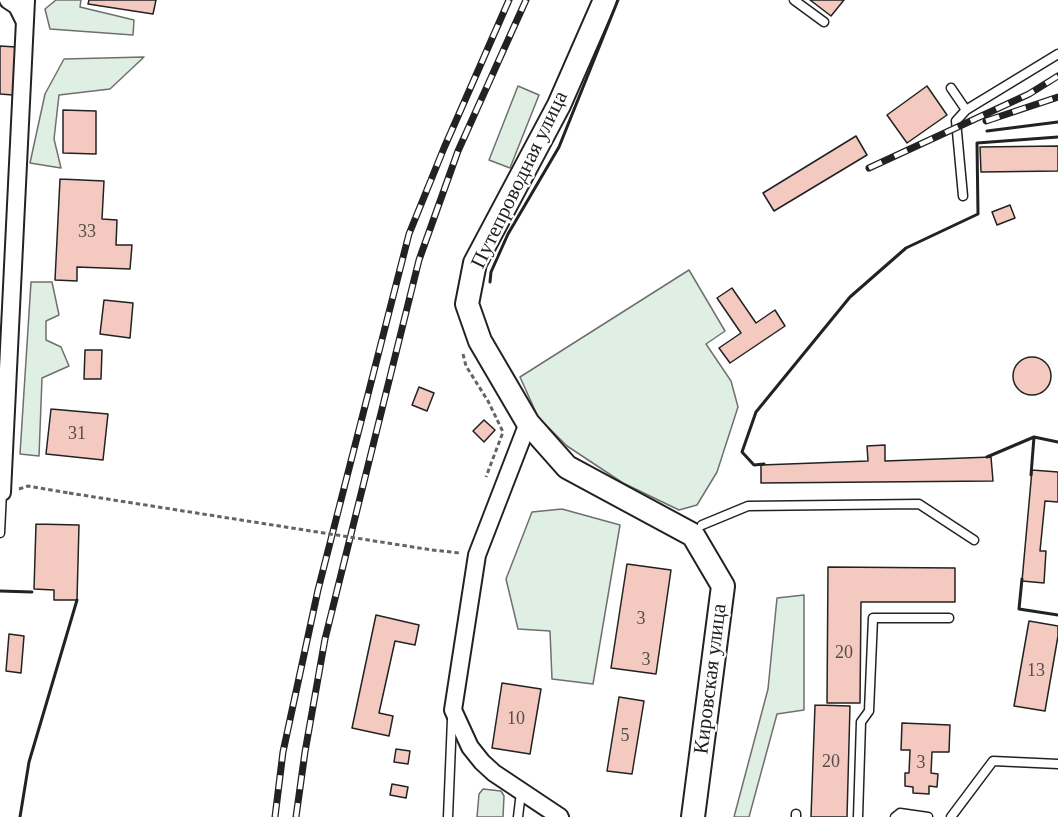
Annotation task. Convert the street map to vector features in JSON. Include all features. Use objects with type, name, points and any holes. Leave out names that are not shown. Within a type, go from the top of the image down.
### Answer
[{"type":"main road","name":"Путепроводная улица","points":[[528,423],[480,341],[467,304],[475,263],[558,105],[605,0]]},
{"type":"main road","name":"Кировская улица","points":[[528,423],[567,466],[693,535],[723,586],[693,817]]},
{"type":"street","points":[[8,0],[17,6],[24,20]]},
{"type":"street","points":[[1,493],[26,0]]},
{"type":"street","points":[[528,423],[477,555],[453,710],[470,747],[482,762],[494,774],[560,817]]},
{"type":"lane","points":[[794,0],[824,22]]},
{"type":"lane","points":[[963,196],[956,122],[966,110],[1058,54]]},
{"type":"lane","points":[[951,88],[966,110]]},
{"type":"lane","points":[[0,533],[1,493]]},
{"type":"lane","points":[[702,525],[748,506],[919,504],[974,540]]},
{"type":"lane","points":[[858,817],[861,722],[869,711],[873,618],[949,618]]},
{"type":"lane","points":[[448,817],[453,710]]},
{"type":"lane","points":[[951,817],[993,761],[1058,764]]},
{"type":"lane","points":[[518,817],[521,792]]},
{"type":"lane","points":[[895,817],[900,813],[927,817]]},
{"type":"path","points":[[28,486],[452,552]]},
{"type":"green space","points":[[56,0],[81,0],[80,7],[134,20],[133,35],[50,29],[45,9]]},
{"type":"green space","points":[[144,57],[110,89],[59,95],[54,139],[61,168],[30,163],[45,94],[64,59]]},
{"type":"green space","points":[[518,86],[539,95],[510,168],[489,160]]},
{"type":"green space","points":[[689,270],[725,331],[706,344],[731,381],[738,407],[717,472],[697,505],[679,510],[623,483],[567,446],[538,417],[520,377]]},
{"type":"green space","points":[[31,282],[52,282],[59,315],[46,321],[46,340],[61,347],[69,366],[42,378],[39,456],[20,454]]},
{"type":"green space","points":[[562,509],[620,525],[593,684],[552,679],[550,631],[518,629],[506,579],[532,512]]},
{"type":"green space","points":[[804,595],[804,710],[777,714],[749,817],[734,817],[768,689],[777,598]]},
{"type":"green space","points":[[483,789],[501,791],[504,796],[503,817],[477,817],[479,794]]},
{"type":"building","points":[[89,0],[156,0],[153,14],[88,4]]},
{"type":"building","points":[[810,0],[844,0],[831,16]]},
{"type":"building","points":[[0,46],[16,47],[13,95],[0,94]]},
{"type":"building","points":[[927,86],[947,115],[907,143],[887,115]]},
{"type":"building","points":[[63,110],[96,111],[96,154],[63,153]]},
{"type":"building","points":[[856,136],[867,155],[774,211],[763,193]]},
{"type":"building","points":[[1058,146],[1058,171],[981,172],[980,147]]},
{"type":"building","points":[[60,179],[104,181],[102,219],[117,220],[116,245],[132,245],[130,269],[77,267],[77,281],[55,280]]},
{"type":"building","points":[[1010,205],[1015,218],[997,225],[992,212]]},
{"type":"building","points":[[732,288],[756,323],[775,310],[785,326],[730,363],[719,348],[741,333],[717,298]]},
{"type":"building","points":[[104,300],[133,303],[130,338],[100,334]]},
{"type":"building","points":[[85,350],[102,350],[101,379],[84,379]]},
{"type":"building","points":[[1032,357],[1046,362],[1051,376],[1046,390],[1032,395],[1018,390],[1013,376],[1018,362]]},
{"type":"building","points":[[419,387],[434,393],[427,411],[412,405]]},
{"type":"building","points":[[51,409],[108,414],[103,460],[46,454]]},
{"type":"building","points":[[484,420],[495,430],[484,442],[473,431]]},
{"type":"building","points":[[885,445],[885,461],[991,457],[993,481],[761,483],[761,465],[868,461],[867,446]]},
{"type":"building","points":[[1032,470],[1058,472],[1058,502],[1045,501],[1040,551],[1046,551],[1044,583],[1022,581]]},
{"type":"building","points":[[36,524],[79,525],[77,600],[54,600],[54,590],[34,589]]},
{"type":"building","points":[[627,564],[671,570],[656,674],[611,668]]},
{"type":"building","points":[[828,567],[955,568],[955,602],[861,602],[860,703],[827,703]]},
{"type":"building","points":[[376,615],[419,625],[415,645],[395,641],[379,713],[393,716],[389,736],[352,728]]},
{"type":"building","points":[[1029,621],[1058,626],[1045,711],[1014,706]]},
{"type":"building","points":[[9,634],[24,636],[21,673],[6,671]]},
{"type":"building","points":[[502,683],[541,689],[530,754],[492,748]]},
{"type":"building","points":[[619,697],[644,701],[632,774],[607,771]]},
{"type":"building","points":[[815,705],[850,706],[847,817],[811,817]]},
{"type":"building","points":[[902,723],[950,725],[949,752],[932,752],[931,773],[938,774],[937,787],[929,786],[929,794],[913,793],[913,787],[905,786],[905,773],[909,773],[910,750],[901,750]]},
{"type":"building","points":[[396,749],[410,751],[408,764],[394,762]]},
{"type":"building","points":[[392,784],[408,787],[406,798],[390,795]]},
{"type":"railway","points":[[275,817],[283,752],[318,590],[409,234],[509,0]]},
{"type":"railway","points":[[296,817],[325,639],[419,260],[458,151],[526,0]]},
{"type":"railway","points":[[869,168],[1029,94],[1058,76]]},
{"type":"railway","points":[[986,121],[1058,97]]},
{"type":"wall","points":[[490,282],[491,272],[508,234],[559,147],[618,0]]},
{"type":"wall","points":[[987,131],[1058,122]]},
{"type":"wall","points":[[764,464],[754,465],[742,452],[756,412],[850,297],[906,248],[978,214],[977,143],[1058,137]]},
{"type":"wall","points":[[987,457],[1034,437]]},
{"type":"wall","points":[[1031,475],[1034,437],[1058,442]]},
{"type":"wall","points":[[1022,579],[1019,609],[1058,615]]},
{"type":"wall","points":[[0,591],[32,592]]},
{"type":"wall","points":[[20,817],[29,762],[77,600]]}]
